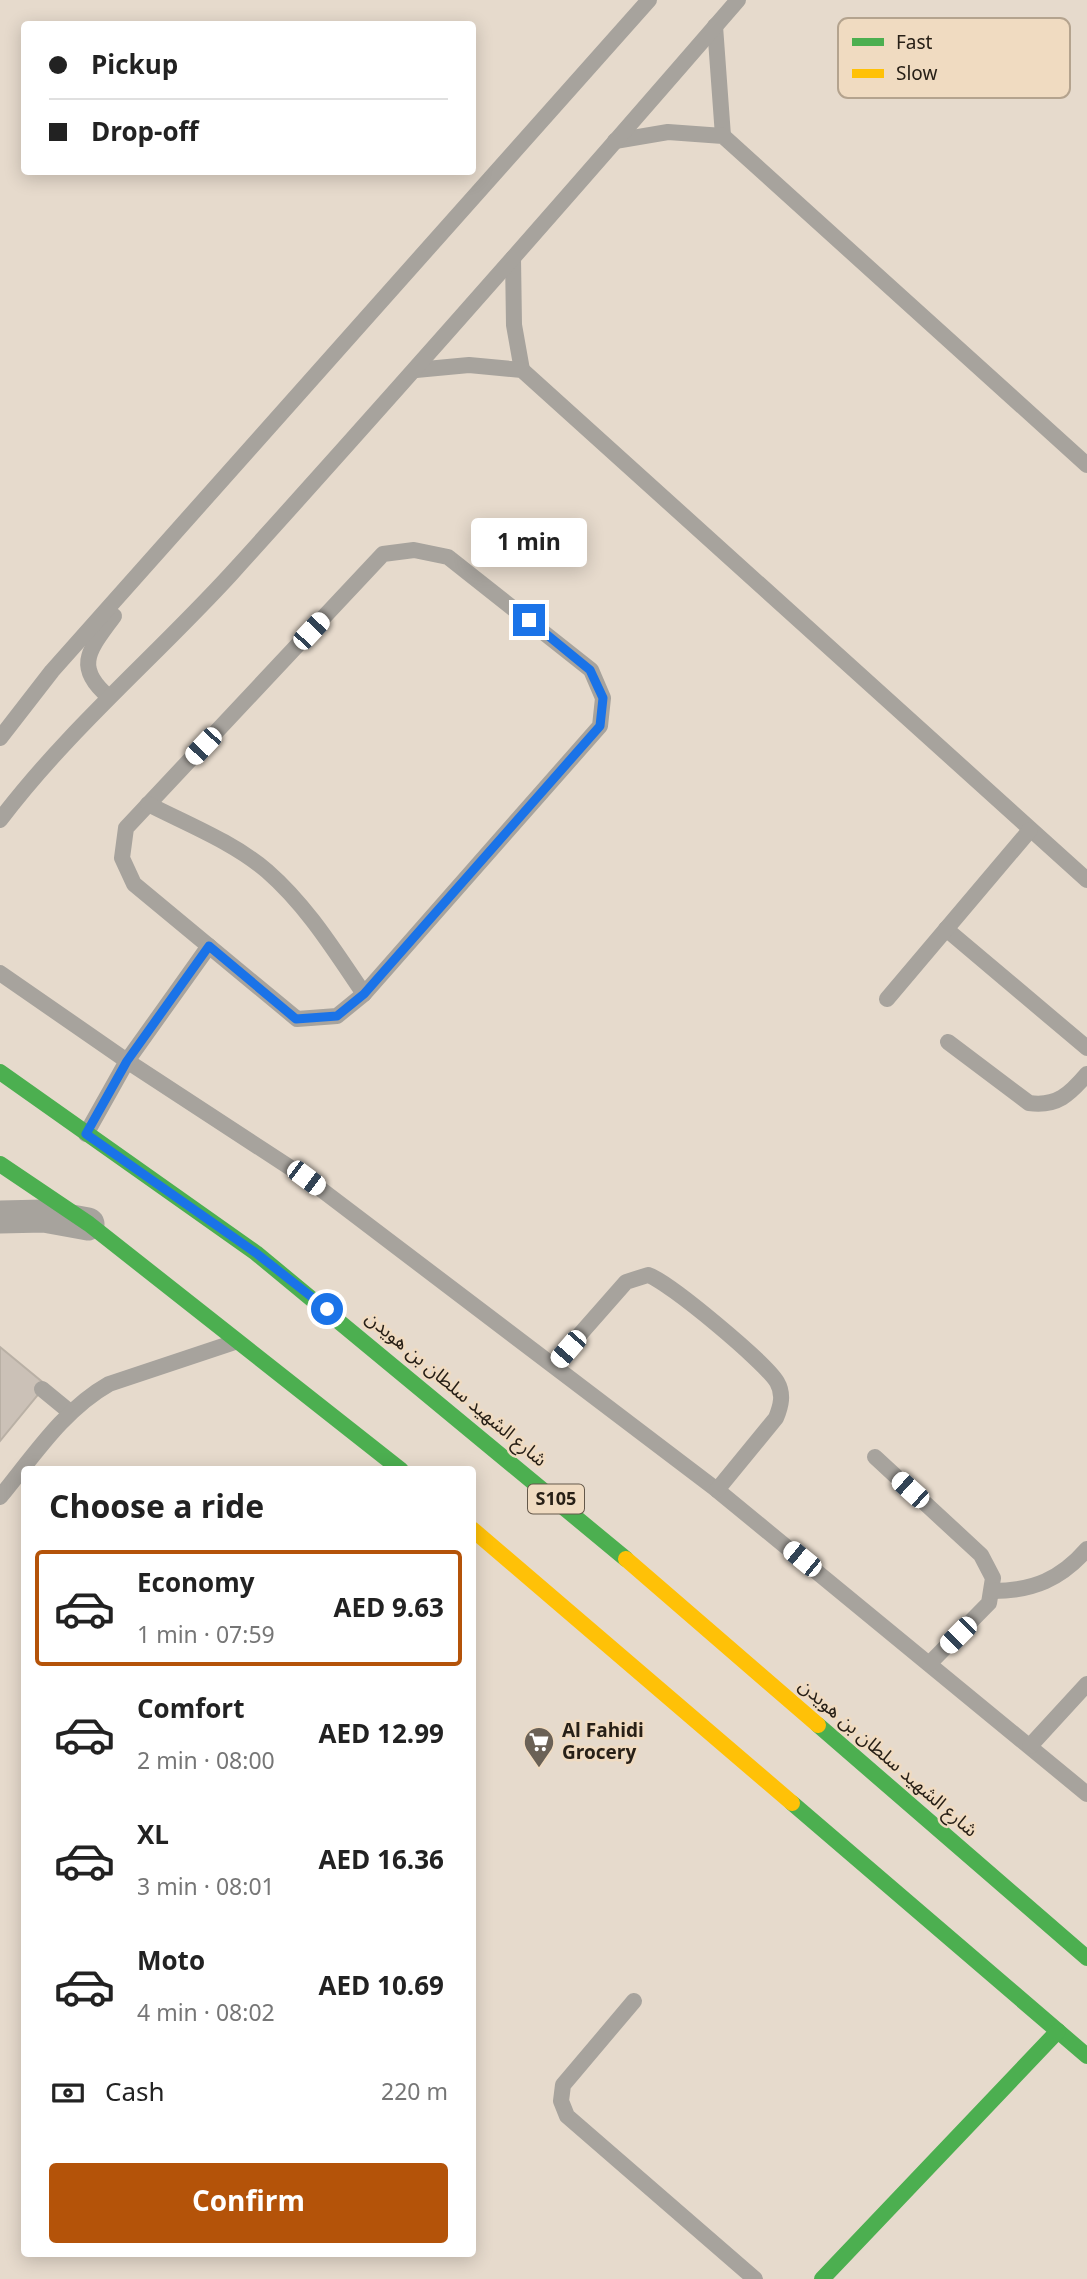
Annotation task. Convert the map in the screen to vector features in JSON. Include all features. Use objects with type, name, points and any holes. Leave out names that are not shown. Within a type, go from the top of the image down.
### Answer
[{"type":"main road","name":"شارع الشهيد سلطان بن هويدن","points":[[0,1072],[256,1253],[344,1323],[550,1493],[1087,1958]]},
{"type":"main road","points":[[0,1164],[89,1224],[396,1466]]},
{"type":"main road","points":[[476,1532],[1087,2056]]},
{"type":"main road","points":[[822,2279],[1058,2031]]},
{"type":"street","points":[[0,1217],[44,1216],[89,1224]]},
{"type":"lane","points":[[0,738],[52,671],[649,0]]},
{"type":"lane","points":[[0,820],[35,774],[56,756],[109,697],[205,602],[416,370],[737,0]]},
{"type":"lane","points":[[715,26],[723,136]]},
{"type":"lane","points":[[615,141],[668,132],[723,136],[1087,465]]},
{"type":"lane","points":[[513,258],[514,325],[522,370]]},
{"type":"lane","points":[[416,370],[469,365],[522,370],[1087,880]]},
{"type":"lane","points":[[414,550],[448,557],[590,670],[603,698],[600,726],[364,994],[337,1016],[296,1019],[209,946],[134,884],[122,858],[126,828],[383,554],[414,550]]},
{"type":"lane","points":[[109,697],[93,682],[86,669],[90,652],[153,559]]},
{"type":"lane","points":[[148,804],[221,841],[266,870],[312,916],[364,994]]},
{"type":"lane","points":[[887,999],[1030,830]]},
{"type":"lane","points":[[946,929],[1087,1048]]},
{"type":"lane","points":[[86,1134],[127,1061],[209,946]]},
{"type":"lane","points":[[0,973],[127,1061],[306,1178],[717,1490],[1087,1794]]},
{"type":"lane","points":[[948,1042],[1029,1103],[1043,1105],[1058,1101],[1070,1094],[1087,1074]]},
{"type":"lane","points":[[553,1365],[626,1282],[648,1275],[668,1285],[767,1371],[781,1392],[781,1406],[776,1418],[717,1490]]},
{"type":"lane","points":[[26,1466],[70,1412],[109,1384],[237,1342]]},
{"type":"lane","points":[[42,1390],[70,1412]]},
{"type":"lane","points":[[874,1458],[981,1555],[993,1578],[989,1603],[930,1663]]},
{"type":"lane","points":[[0,1497],[21,1472]]},
{"type":"lane","points":[[993,1591],[1016,1591],[1058,1577],[1087,1549]]},
{"type":"lane","points":[[1030,1746],[1087,1684]]},
{"type":"lane","points":[[634,2001],[563,2085],[561,2101],[567,2116],[755,2279]]},
{"type":"building","points":[[0,1347],[46,1385],[0,1441]]},
{"type":"traffic: fast","points":[[0,1072],[256,1253],[626,1559]]},
{"type":"traffic: fast","points":[[0,1164],[89,1224],[396,1466]]},
{"type":"traffic: fast","points":[[818,1725],[1087,1958]]},
{"type":"traffic: fast","points":[[792,1803],[1087,2056]]},
{"type":"traffic: fast","points":[[822,2279],[1058,2031]]},
{"type":"traffic: slow","points":[[476,1532],[792,1803]]},
{"type":"traffic: slow","points":[[626,1559],[818,1725]]},
{"type":"place","name":"Al Fahidi Grocery","points":[[539,1769]]},
{"type":"route","points":[[327,1309],[256,1253],[86,1134],[127,1061],[209,946],[296,1019],[337,1016],[364,994],[600,726],[603,698],[590,670],[529,620]]}]
